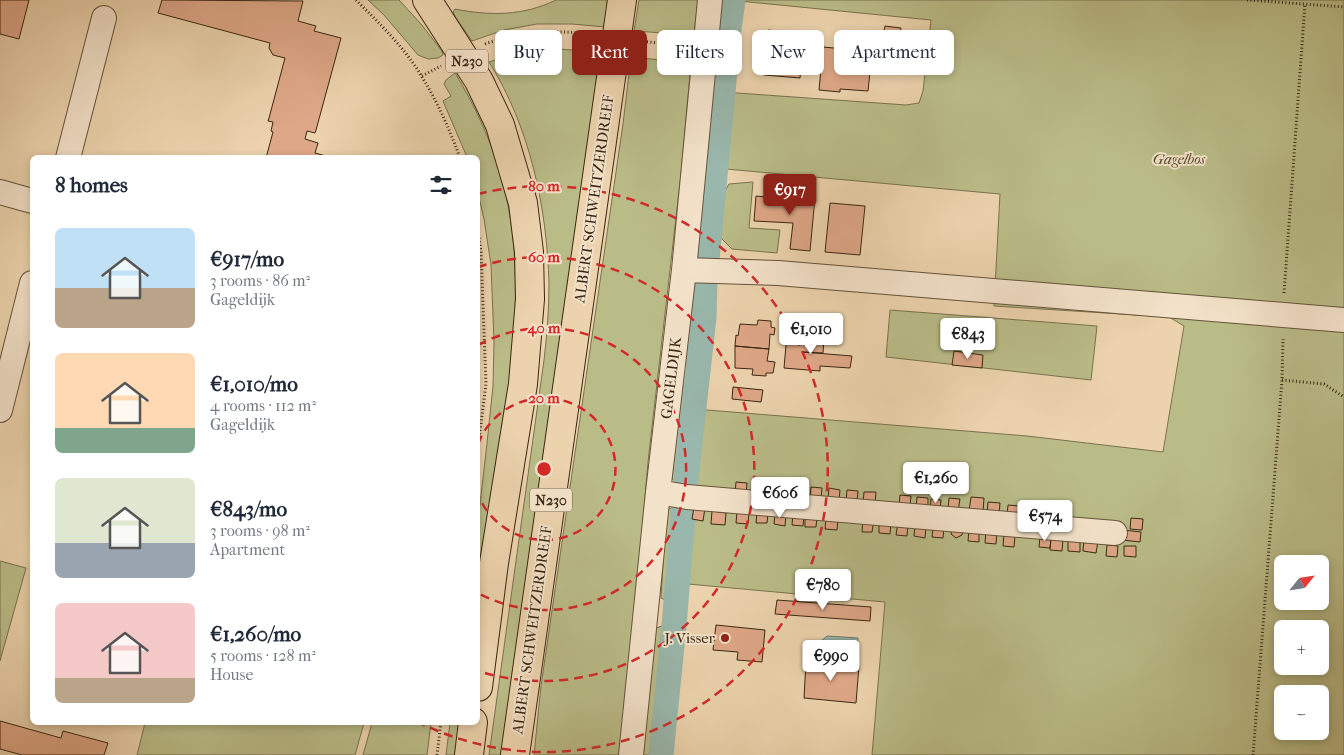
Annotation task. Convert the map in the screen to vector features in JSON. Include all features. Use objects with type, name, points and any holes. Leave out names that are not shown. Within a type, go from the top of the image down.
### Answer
[{"type":"highway","name":"N230","points":[[427,0],[464,55],[500,125],[523,203],[529,252],[530,290],[523,384],[494,563],[480,672]]},
{"type":"highway","name":"ALBERT SCHWEITZERDREEF","points":[[617,30],[622,0]]},
{"type":"highway","name":"ALBERT SCHWEITZERDREEF","points":[[515,755],[611,75]]},
{"type":"highway","points":[[469,755],[473,725]]},
{"type":"street","name":"GAGELDIJK","points":[[707,30],[710,0]]},
{"type":"street","points":[[69,155],[104,18]]},
{"type":"street","name":"GAGELDIJK","points":[[631,755],[658,492],[684,270],[702,75]]},
{"type":"street","points":[[0,192],[30,200]]},
{"type":"street","points":[[684,270],[778,273],[1344,320]]},
{"type":"street","points":[[0,410],[30,291]]},
{"type":"street","points":[[658,492],[687,497],[1115,534]]},
{"type":"path","points":[[356,0],[388,32],[422,76],[448,128],[459,155]]},
{"type":"path","points":[[1247,0],[1344,7]]},
{"type":"path","points":[[1253,755],[1282,380],[1283,315],[1305,4]]},
{"type":"path","points":[[422,76],[482,46],[507,36],[534,32],[572,32]]},
{"type":"path","points":[[480,245],[486,384],[480,431]]},
{"type":"path","points":[[1282,380],[1324,384],[1344,397]]},
{"type":"path","points":[[437,755],[441,725]]},
{"type":"green space","points":[[368,0],[399,0],[421,24],[443,55],[438,58],[428,59],[418,55],[384,15]]},
{"type":"green space","points":[[556,0],[609,0],[605,27],[572,24],[537,24],[495,30],[495,33],[472,41],[453,12],[455,9],[481,13],[519,12]]},
{"type":"green space","points":[[639,0],[698,0],[695,30],[657,30],[657,33],[634,30]]},
{"type":"green space","name":"Gagelbos","points":[[729,0],[1344,0],[1344,755],[872,755],[885,602],[677,583],[695,409],[1027,436],[1163,452],[1184,326],[1169,317],[994,306],[1000,194],[715,168],[723,92],[906,105],[919,103],[925,75],[954,75],[954,30],[930,30],[931,20]]},
{"type":"green space","points":[[562,49],[572,50],[572,75],[597,75],[509,755],[489,755],[544,360],[549,284],[545,226],[534,169],[515,113],[496,75],[562,75]]},
{"type":"green space","points":[[647,59],[657,60],[657,75],[690,75],[681,174],[648,462],[623,755],[534,755],[541,686],[629,75],[647,75]]},
{"type":"green space","points":[[495,60],[495,73],[489,62]]},
{"type":"green space","points":[[455,73],[481,122],[500,173],[508,207],[513,242],[515,313],[513,349],[480,609],[480,504],[493,386],[494,342],[491,265],[480,202],[480,155],[466,155],[443,101],[451,96],[444,84]]},
{"type":"green space","points":[[710,83],[720,85],[704,263],[696,261]]},
{"type":"green space","points":[[753,182],[749,228],[780,230],[777,253],[732,249],[718,235],[721,198],[729,184]]},
{"type":"green space","points":[[890,310],[1097,326],[1091,380],[886,357]]},
{"type":"green space","points":[[698,317],[692,366],[688,366],[683,359],[686,319]]},
{"type":"green space","points":[[692,382],[681,477],[675,481],[672,479],[681,387]]},
{"type":"green space","points":[[677,505],[672,603],[661,598],[666,511]]},
{"type":"green space","points":[[0,561],[26,568],[0,661]]},
{"type":"green space","points":[[668,624],[658,753],[657,755],[643,755],[656,628]]},
{"type":"green space","points":[[144,725],[363,725],[355,755],[137,755]]},
{"type":"green space","points":[[371,725],[431,725],[427,755],[363,755]]},
{"type":"green space","points":[[450,725],[464,725],[459,755],[446,755]]},
{"type":"shaded area","points":[[827,636],[858,638],[857,652],[825,649],[820,645],[820,642]]},
{"type":"building","points":[[0,0],[29,0],[19,39],[0,34]]},
{"type":"building","points":[[162,0],[303,1],[298,21],[316,26],[314,31],[341,38],[315,133],[307,131],[305,139],[318,143],[315,153],[322,155],[267,155],[273,132],[271,131],[273,122],[268,121],[285,58],[273,55],[269,48],[270,43],[158,13]]},
{"type":"building","points":[[885,26],[901,28],[901,30],[884,30]]},
{"type":"building","points":[[824,47],[834,48],[834,75],[870,75],[868,91],[840,89],[840,92],[819,90],[820,75],[824,75]]},
{"type":"building","points":[[764,75],[800,75],[800,78]]},
{"type":"building","points":[[800,189],[811,190],[811,198],[815,198],[810,251],[790,249],[793,223],[754,221],[756,196],[795,200],[796,196],[799,197]]},
{"type":"building","points":[[830,203],[865,206],[860,255],[825,252]]},
{"type":"building","points":[[758,320],[771,321],[771,327],[775,328],[774,335],[770,334],[769,349],[735,346],[740,324],[757,325]]},
{"type":"building","points":[[787,334],[824,338],[823,353],[803,352],[852,356],[850,368],[820,366],[820,371],[784,368]]},
{"type":"building","points":[[735,346],[769,349],[767,361],[775,362],[773,373],[766,373],[766,376],[752,375],[753,369],[735,368]]},
{"type":"building","points":[[954,351],[983,355],[982,368],[952,365]]},
{"type":"building","points":[[733,387],[763,390],[761,402],[732,399]]},
{"type":"building","points":[[800,480],[805,482],[807,487],[805,492],[800,494],[795,492],[793,487],[795,482]]},
{"type":"building","points":[[757,481],[771,483],[769,494],[756,493]]},
{"type":"building","points":[[736,482],[747,483],[746,495],[735,494]]},
{"type":"building","points":[[773,483],[787,484],[785,496],[771,495]]},
{"type":"building","points":[[811,487],[822,488],[821,499],[810,498]]},
{"type":"building","points":[[829,488],[840,490],[839,501],[828,499]]},
{"type":"building","points":[[847,490],[858,491],[857,502],[846,501]]},
{"type":"building","points":[[864,492],[876,492],[875,504],[863,503]]},
{"type":"building","points":[[900,495],[911,496],[910,507],[899,507]]},
{"type":"building","points":[[917,497],[928,498],[928,509],[916,508]]},
{"type":"building","points":[[971,497],[984,498],[983,512],[969,511]]},
{"type":"building","points":[[949,498],[960,499],[958,511],[948,510]]},
{"type":"building","points":[[931,499],[941,500],[940,510],[930,509]]},
{"type":"building","points":[[988,502],[1000,503],[999,515],[987,514]]},
{"type":"building","points":[[1022,504],[1034,505],[1033,517],[1021,516]]},
{"type":"building","points":[[1008,505],[1019,506],[1018,516],[1007,515]]},
{"type":"building","points":[[694,507],[705,508],[703,521],[692,519]]},
{"type":"building","points":[[1042,508],[1052,509],[1052,519],[1041,518]]},
{"type":"building","points":[[712,511],[726,513],[725,525],[711,524]]},
{"type":"building","points":[[1059,511],[1070,512],[1069,519],[1058,518]]},
{"type":"building","points":[[737,512],[749,513],[748,524],[736,523]]},
{"type":"building","points":[[757,512],[768,513],[767,523],[756,523]]},
{"type":"building","points":[[775,513],[786,514],[785,526],[774,524]]},
{"type":"building","points":[[793,514],[804,515],[803,526],[792,525]]},
{"type":"building","points":[[805,515],[817,516],[816,527],[805,527]]},
{"type":"building","points":[[826,518],[838,519],[837,530],[825,529]]},
{"type":"building","points":[[1131,518],[1143,519],[1142,530],[1130,529]]},
{"type":"building","points":[[863,519],[874,520],[872,532],[862,532]]},
{"type":"building","points":[[898,522],[908,524],[907,536],[896,535]]},
{"type":"building","points":[[879,523],[891,523],[890,534],[879,533]]},
{"type":"building","points":[[915,526],[926,527],[925,538],[914,536]]},
{"type":"building","points":[[933,526],[944,527],[943,538],[932,537]]},
{"type":"building","points":[[952,527],[963,529],[962,535],[956,538],[951,534]]},
{"type":"building","points":[[969,530],[979,530],[979,542],[968,541]]},
{"type":"building","points":[[986,530],[997,531],[996,544],[985,543]]},
{"type":"building","points":[[1123,530],[1141,532],[1140,542],[1122,540]]},
{"type":"building","points":[[1004,534],[1015,535],[1014,547],[1003,546]]},
{"type":"building","points":[[1040,537],[1051,537],[1050,548],[1039,547]]},
{"type":"building","points":[[1051,538],[1063,539],[1062,551],[1050,550]]},
{"type":"building","points":[[1084,539],[1098,541],[1096,553],[1083,551]]},
{"type":"building","points":[[1068,540],[1080,540],[1080,552],[1068,551]]},
{"type":"building","points":[[1107,545],[1118,546],[1117,557],[1106,556]]},
{"type":"building","points":[[1124,546],[1136,546],[1136,557],[1124,556]]},
{"type":"building","points":[[777,600],[871,607],[870,621],[775,614]]},
{"type":"building","points":[[716,625],[765,630],[762,662],[737,660],[738,652],[713,650]]},
{"type":"building","points":[[806,662],[859,666],[856,703],[804,698]]},
{"type":"building","points":[[0,721],[61,738],[63,731],[108,743],[104,755],[22,755],[0,749]]},
{"type":"waterway","points":[[685,488],[704,317],[705,281],[733,0]]},
{"type":"waterway","points":[[661,755],[684,502]]},
{"type":"place","name":"J. Visser","points":[[725,638]]}]
